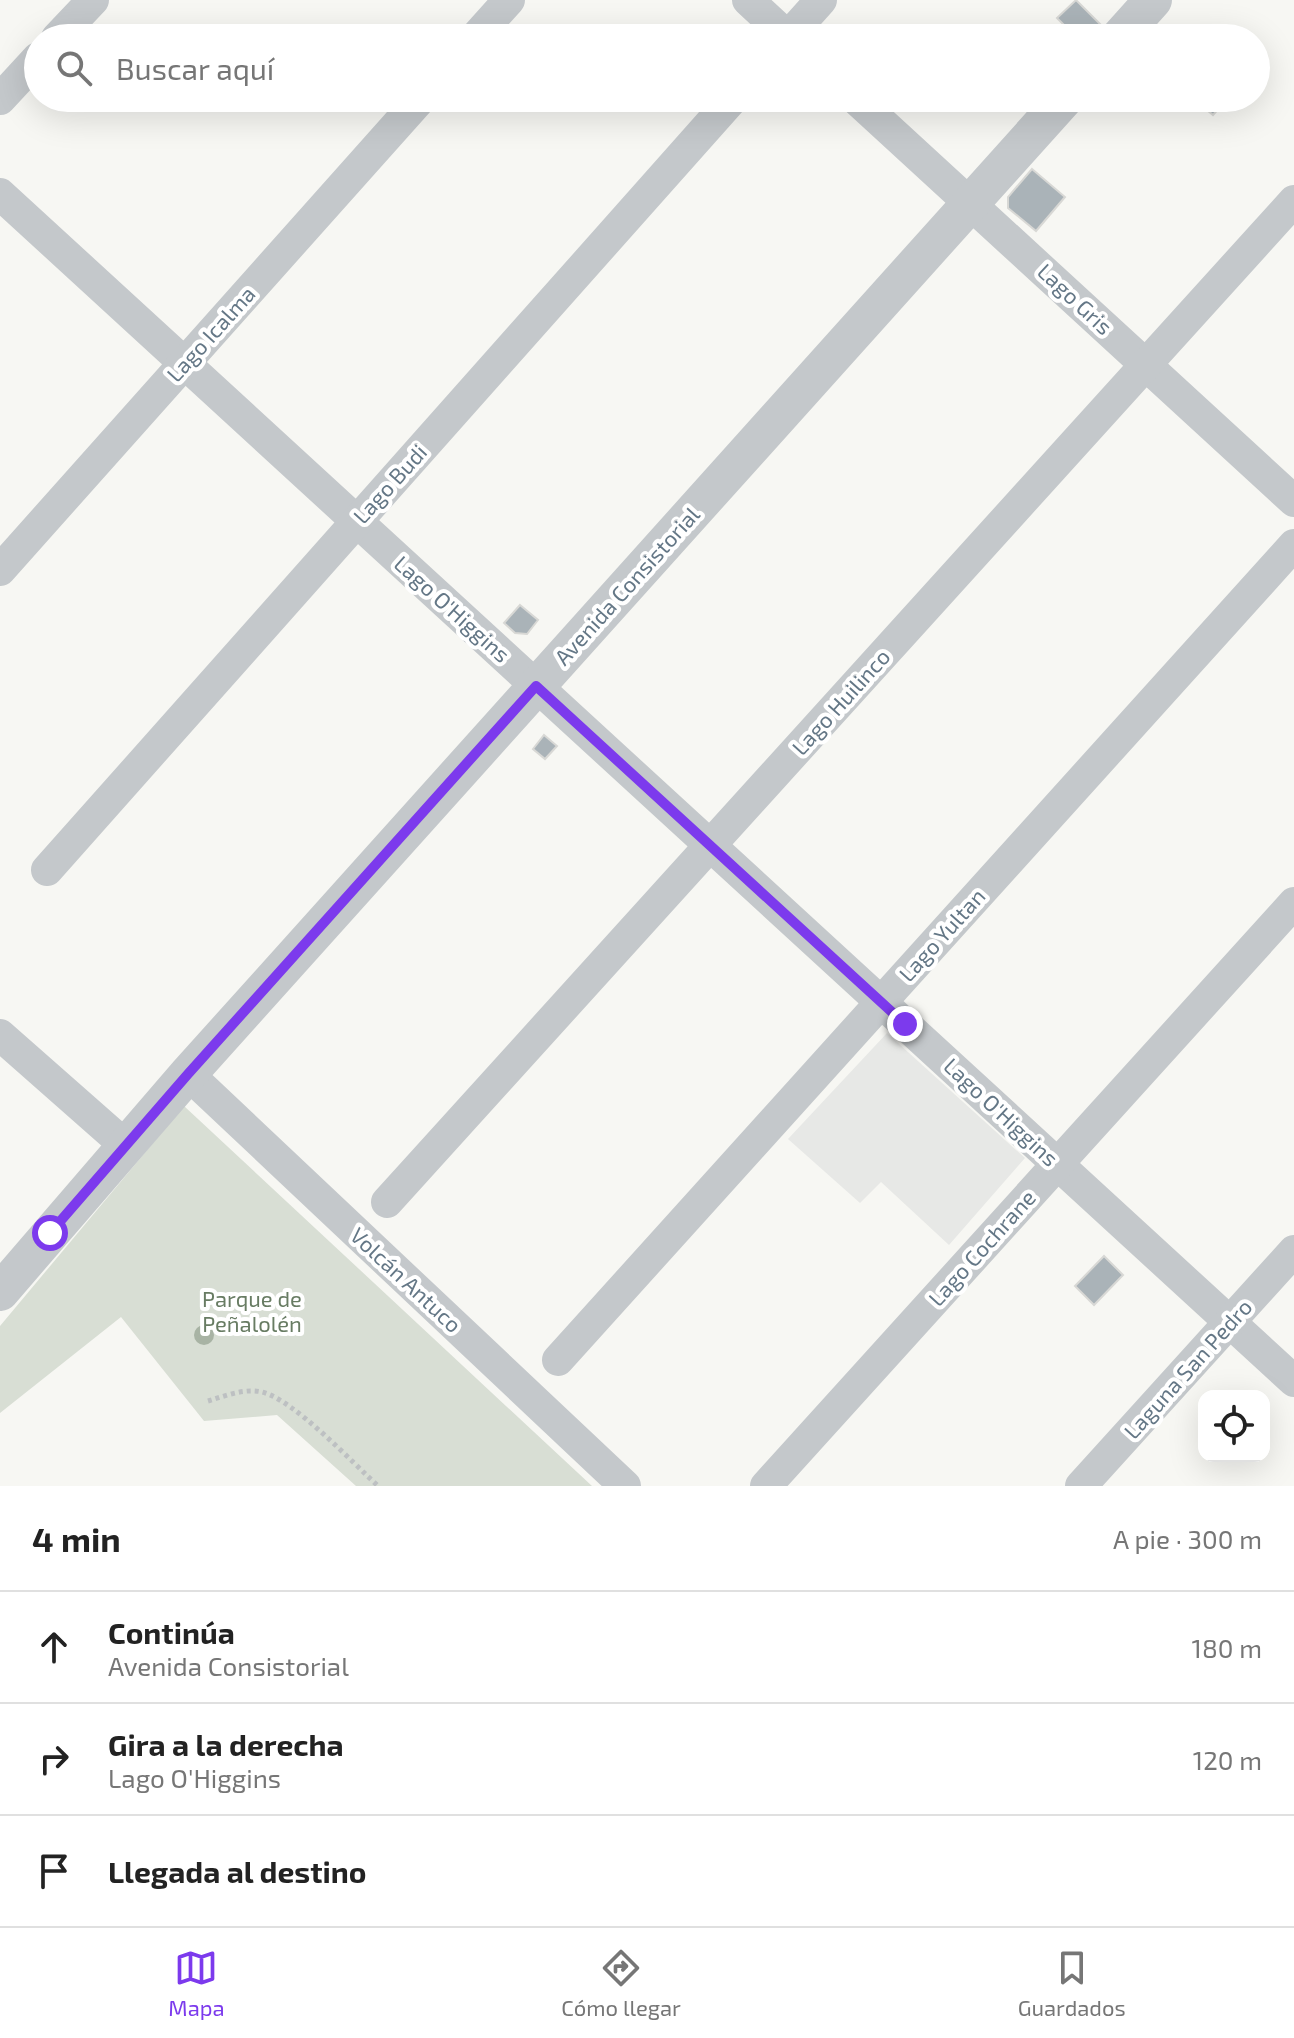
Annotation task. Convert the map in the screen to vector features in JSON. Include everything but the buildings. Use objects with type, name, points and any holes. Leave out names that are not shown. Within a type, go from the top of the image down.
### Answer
[{"type":"street","points":[[70,24],[93,0]]},
{"type":"street","points":[[488,24],[509,0]]},
{"type":"street","points":[[748,0],[773,24]]},
{"type":"street","points":[[800,24],[821,0]]},
{"type":"street","points":[[1132,24],[1153,0]]},
{"type":"street","points":[[0,99],[24,73]]},
{"type":"street","name":"Lago Icalma","points":[[0,570],[409,112]]},
{"type":"street","name":"Lago Budi","points":[[47,870],[721,112]]},
{"type":"street","name":"Lago Gris","points":[[870,112],[1294,501]]},
{"type":"street","name":"Avenida Consistorial","points":[[0,1292],[188,1074],[1052,112]]},
{"type":"street","name":"Lago O'Higgins","points":[[0,194],[1294,1381]]},
{"type":"street","name":"Lago Huilinco","points":[[387,1202],[1294,201]]},
{"type":"street","name":"Lago Yultan","points":[[558,1360],[1294,545]]},
{"type":"street","name":"Lago Cochrane","points":[[766,1486],[1294,903]]},
{"type":"street","points":[[0,1035],[126,1146]]},
{"type":"street","name":"Volcán Antuco","points":[[188,1074],[625,1486]]},
{"type":"street","name":"Laguna San Pedro","points":[[1081,1486],[1294,1251]]},
{"type":"path","points":[[208,1401],[239,1392],[262,1392],[287,1404],[378,1486]]},
{"type":"shaded area","points":[[887,1033],[1025,1158],[949,1245],[881,1182],[860,1203],[788,1139]]},
{"type":"green space","name":"Parque de Peñalolén","points":[[184,1106],[592,1486],[356,1486],[277,1415],[204,1421],[121,1317],[0,1413],[0,1326]]},
{"type":"route","points":[[50,1233],[188,1074],[536,686],[905,1024]]}]
